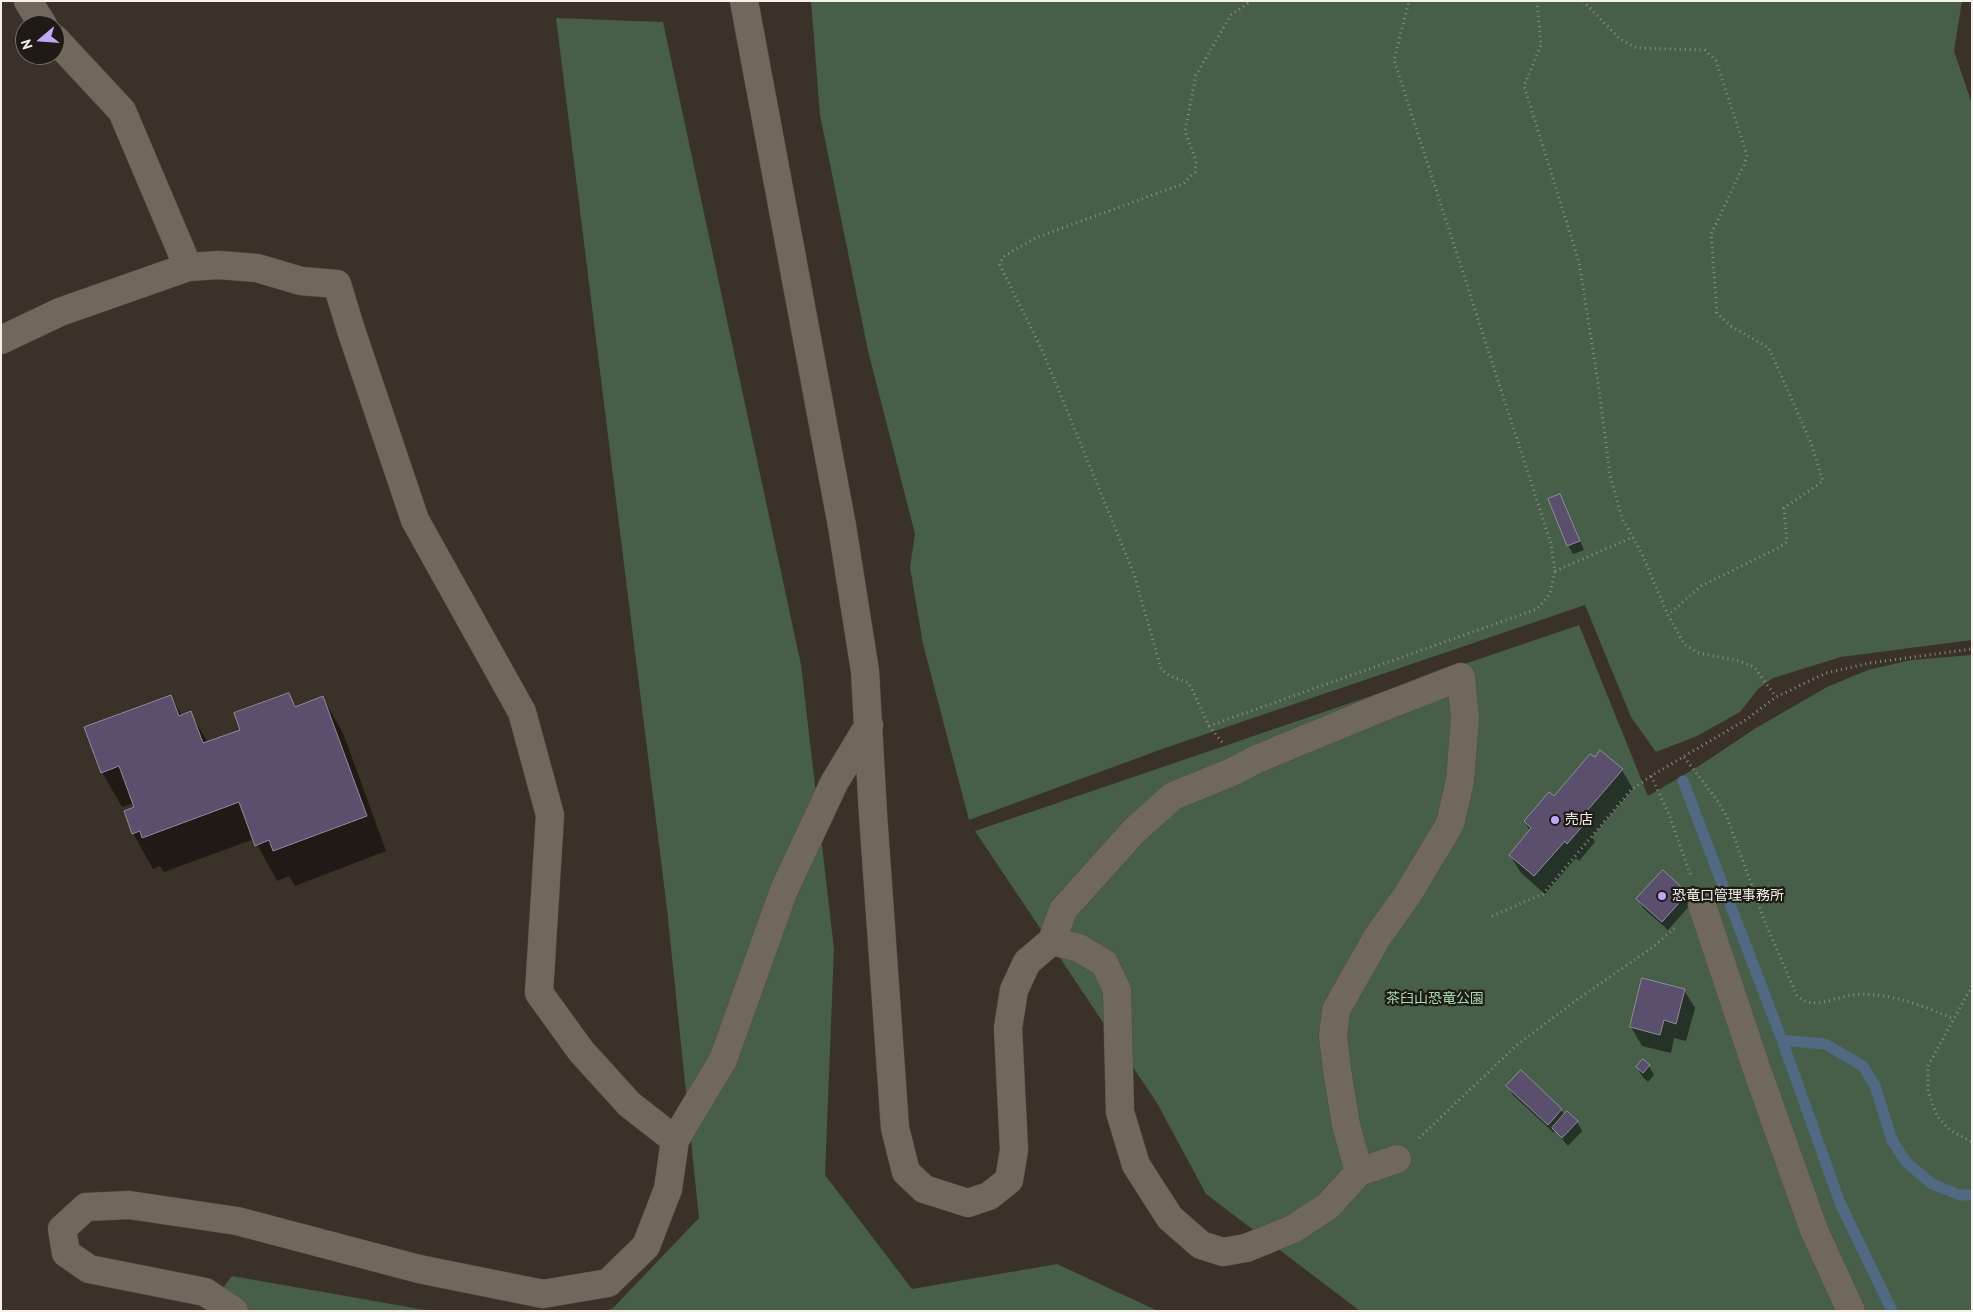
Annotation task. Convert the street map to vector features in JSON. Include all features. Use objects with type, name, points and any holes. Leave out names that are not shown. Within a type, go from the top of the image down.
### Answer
[{"type":"street","points":[[28,1],[37,15]]},
{"type":"street","points":[[744,1],[842,526],[865,671],[895,1128],[906,1172],[924,1189],[968,1203],[989,1196],[1009,1180],[1014,1150],[1008,1028],[1014,990],[1027,962],[1052,941],[1063,910],[1134,831],[1173,796],[1365,714],[1461,677],[1465,718],[1460,781],[1450,824],[1408,894],[1378,936],[1336,1010],[1333,1036],[1337,1070],[1346,1125],[1359,1172]]},
{"type":"street","points":[[65,50],[122,111],[188,267]]},
{"type":"street","points":[[1,340],[60,312],[188,267],[218,265],[258,268],[301,281],[337,284],[415,520],[522,712],[550,815],[539,993],[581,1051],[629,1104],[675,1140]]},
{"type":"street","points":[[234,1311],[205,1292],[89,1270],[66,1253],[62,1229],[86,1207],[129,1205],[236,1221],[419,1269],[543,1294],[608,1284],[646,1246],[668,1189],[675,1140],[723,1060],[784,890],[834,783],[869,725]]},
{"type":"street","points":[[1702,905],[1757,1070],[1814,1230],[1851,1311]]},
{"type":"street","points":[[1052,941],[1079,948],[1104,963],[1117,990],[1120,1112],[1136,1165],[1170,1218],[1201,1245],[1222,1252],[1246,1248],[1293,1229],[1328,1206],[1359,1172],[1397,1159]]},
{"type":"path","points":[[1251,1],[1231,15],[1196,75],[1185,131],[1196,161],[1195,172],[1183,184],[1035,238],[1003,257],[1000,265],[1044,352],[1134,574],[1162,669],[1170,676],[1189,683],[1209,726],[1537,609],[1550,594],[1556,571],[1550,544],[1394,60],[1409,1]]},
{"type":"path","points":[[1537,1],[1541,45],[1524,86],[1579,262],[1598,382],[1610,475],[1622,518],[1633,537],[1668,616],[1684,644],[1699,653],[1754,666],[1776,697]]},
{"type":"path","points":[[1583,1],[1620,40],[1637,48],[1705,50],[1716,61],[1747,154],[1744,165],[1711,234],[1717,313],[1732,326],[1770,348],[1811,443],[1823,481],[1784,508],[1787,542],[1701,586],[1668,616]]},
{"type":"path","points":[[1556,571],[1633,537]]},
{"type":"path","points":[[1492,916],[1543,894],[1630,791],[1651,776],[1747,719],[1776,697],[1826,673],[1870,663],[1972,649]]},
{"type":"path","points":[[1684,757],[1718,800],[1727,817],[1765,922],[1797,996],[1805,1002],[1814,1004],[1853,994],[1885,995],[1927,1008],[1954,1019]]},
{"type":"path","points":[[1397,1159],[1517,1045],[1578,999],[1653,947],[1702,905],[1668,812],[1651,776]]},
{"type":"path","points":[[1972,986],[1928,1066],[1928,1091],[1937,1116],[1950,1130],[1972,1142]]},
{"type":"green space","points":[[811,1],[1962,1],[1954,51],[1972,104],[1972,640],[1841,657],[1773,678],[1758,689],[1740,712],[1697,736],[1656,752],[1631,717],[1585,605],[1165,748],[969,820],[923,644],[910,567],[915,534],[868,351],[820,115]]},
{"type":"green space","points":[[556,18],[663,22],[801,665],[834,949],[825,1175],[912,1289],[1057,1264],[1158,1311],[606,1311],[613,1308],[699,1218],[667,909]]},
{"type":"green space","name":"茶臼山恐竜公園","points":[[1579,625],[1648,796],[1699,766],[1756,728],[1827,687],[1868,670],[1911,660],[1972,655],[1972,1311],[1360,1311],[1206,1194],[1157,1103],[975,831]]},
{"type":"green space","points":[[232,1276],[431,1311],[205,1311]]},
{"type":"building","points":[[1560,494],[1580,541],[1567,546],[1548,499]]},
{"type":"building","points":[[289,693],[295,707],[323,696],[367,816],[273,851],[269,840],[255,846],[239,802],[142,838],[140,831],[132,834],[124,811],[134,807],[119,766],[101,773],[84,727],[171,695],[179,716],[191,711],[203,743],[240,730],[234,713]]},
{"type":"building","points":[[1600,750],[1623,769],[1580,819],[1585,823],[1567,844],[1565,841],[1534,876],[1509,855],[1531,828],[1524,821],[1549,792],[1554,796],[1590,754],[1595,757]]},
{"type":"building","name":"恐竜口管理事務所","points":[[1663,870],[1688,893],[1662,922],[1636,899]]},
{"type":"building","points":[[1642,978],[1685,989],[1676,1024],[1664,1020],[1660,1035],[1630,1027]]},
{"type":"building","points":[[1643,1059],[1650,1065],[1643,1073],[1636,1067]]},
{"type":"building","points":[[1521,1070],[1562,1109],[1548,1125],[1506,1086]]},
{"type":"building","points":[[1567,1111],[1578,1121],[1562,1138],[1552,1128]]},
{"type":"waterway","points":[[1683,781],[1782,1040],[1840,1203],[1892,1311]]},
{"type":"waterway","points":[[1782,1040],[1825,1044],[1863,1066],[1875,1086],[1892,1140],[1906,1162],[1932,1184],[1960,1195],[1972,1195]]},
{"type":"place","name":"売店","points":[[1555,820]]},
{"type":"place","name":"恐竜口管理事務所","points":[[1662,896]]}]
